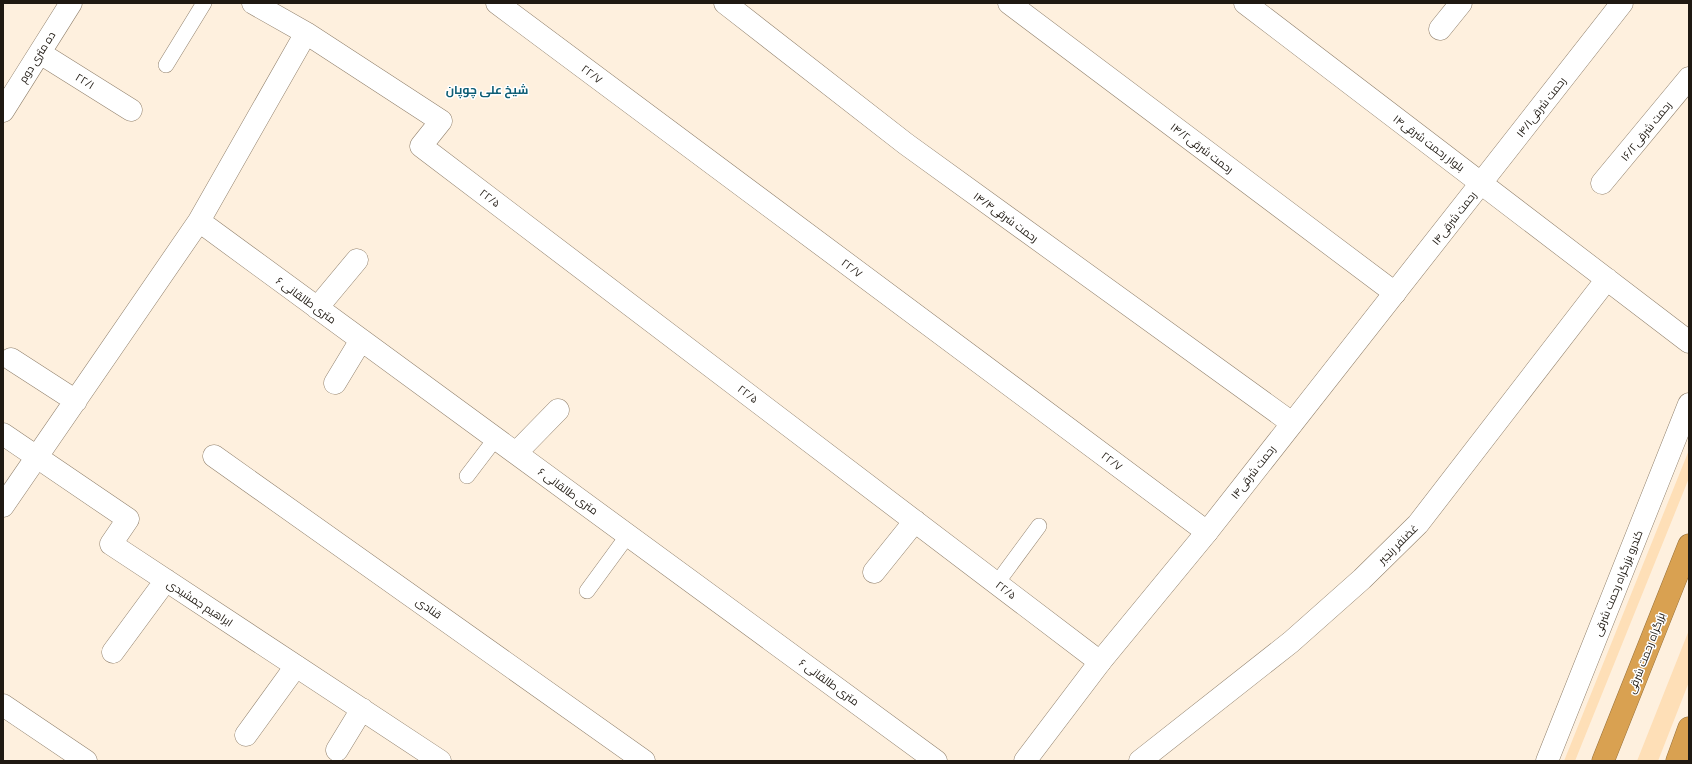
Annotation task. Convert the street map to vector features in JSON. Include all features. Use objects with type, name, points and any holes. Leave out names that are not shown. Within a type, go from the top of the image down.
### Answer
[{"type":"highway","name":"بزرگراه رحمت شرقی","points":[[1603,761],[1689,545]]},
{"type":"highway","points":[[1677,761],[1689,728]]},
{"type":"street","name":"ده متری دوم","points":[[3,111],[72,3]]},
{"type":"street","points":[[3,506],[198,221],[306,33],[253,3]]},
{"type":"street","name":"۲۲/۷","points":[[497,3],[1206,532]]},
{"type":"street","name":"۱۴/۴رحمت شرقی","points":[[725,3],[906,144],[1292,423]]},
{"type":"street","name":"۱۴/۲رحمت شرقی","points":[[1009,3],[1395,293]]},
{"type":"street","name":"بلوار رحمت شرقی۱۴","points":[[1245,3],[1689,342]]},
{"type":"street","points":[[1440,29],[1461,3]]},
{"type":"street","name":"۱۴/۱رحمت شرقی","points":[[1481,183],[1622,3]]},
{"type":"street","name":"۲۲/۵","points":[[306,33],[441,121],[420,146],[1100,662]]},
{"type":"street","name":"۲۲/۱","points":[[40,53],[131,110]]},
{"type":"street","name":"۱۶/۲رحمت شرقی","points":[[1602,183],[1689,78]]},
{"type":"street","name":"۱۴رحمت شرقی","points":[[1028,760],[1100,662],[1206,532],[1481,183]]},
{"type":"street","name":"۶ متری طالقانی","points":[[198,221],[936,761]]},
{"type":"street","points":[[317,308],[357,260]]},
{"type":"street","name":"غضنفر رنجبر","points":[[1140,761],[1291,642],[1362,579],[1418,524],[1608,280]]},
{"type":"street","points":[[335,383],[361,340]]},
{"type":"street","points":[[10,359],[76,400]]},
{"type":"street","name":"کندرو بزرگراه رحمت شرقی","points":[[1547,761],[1689,404]]},
{"type":"street","points":[[516,453],[558,410]]},
{"type":"street","name":"ابراهیم جمشیدی","points":[[3,434],[128,519],[111,544],[362,710],[417,754],[440,761]]},
{"type":"street","name":"قنادی","points":[[214,456],[644,761]]},
{"type":"street","points":[[874,572],[915,521]]},
{"type":"street","points":[[114,652],[166,580]]},
{"type":"street","points":[[246,735],[296,666]]},
{"type":"street","points":[[3,705],[86,761]]},
{"type":"street","points":[[337,750],[362,710]]},
{"type":"lane","points":[[166,65],[204,3]]},
{"type":"lane","points":[[467,476],[496,438]]},
{"type":"lane","points":[[997,583],[1039,526]]},
{"type":"lane","points":[[587,591],[628,535]]},
{"type":"shaded area","points":[[1689,450],[1689,478],[1575,761],[1564,761]]},
{"type":"shaded area","points":[[1689,630],[1689,682],[1658,761],[1637,761]]},
{"type":"district","name":"شیخ علی چوپان","points":[[487,89]]}]
